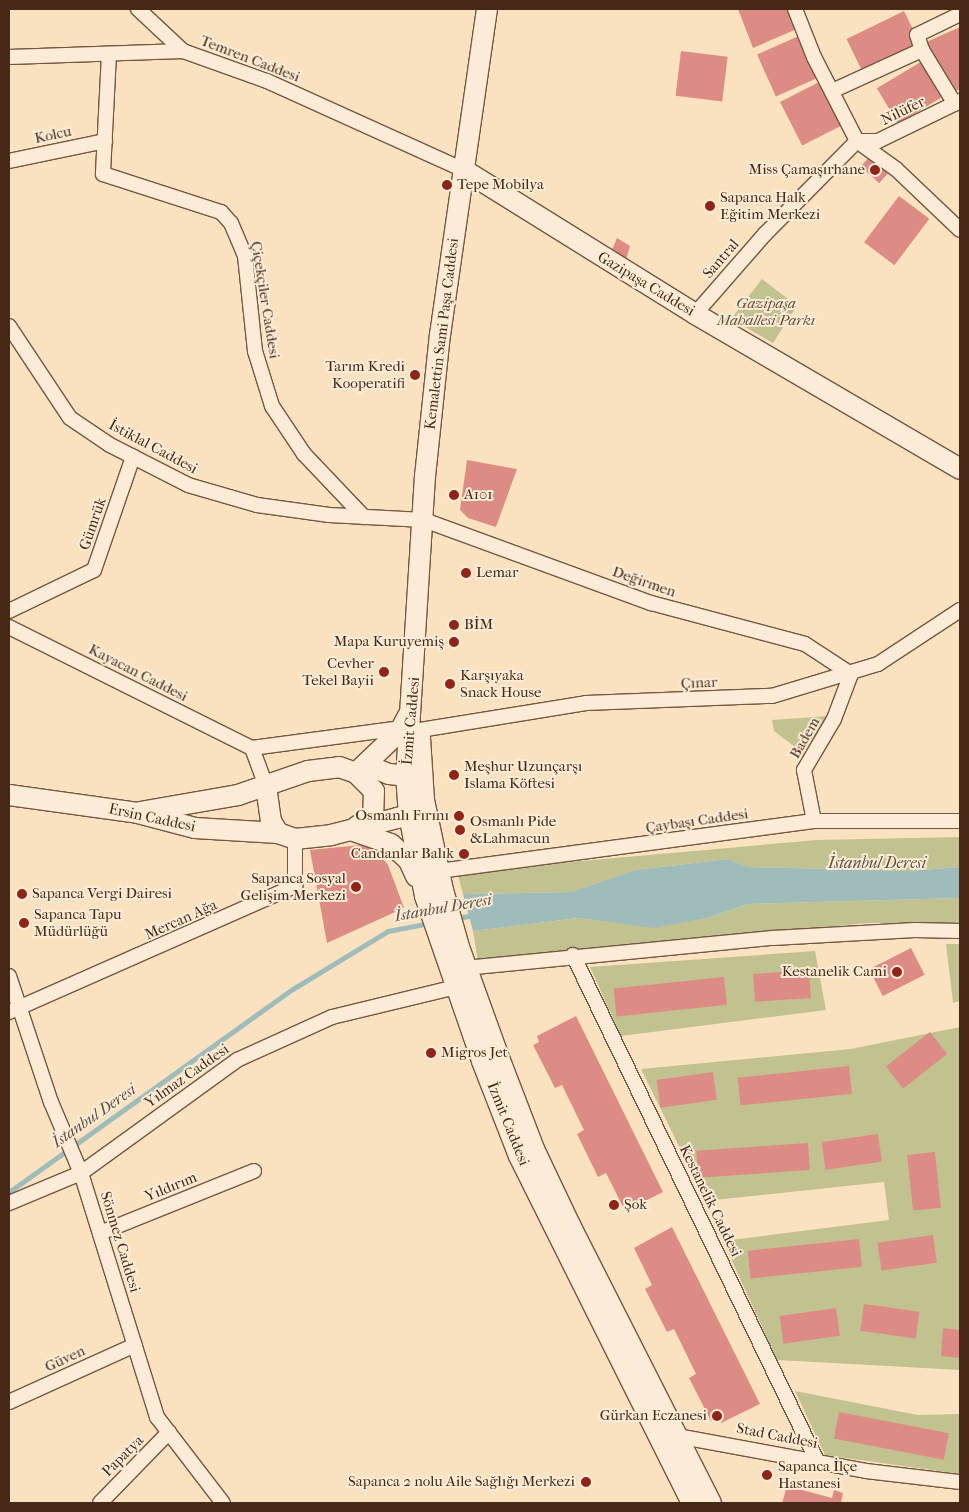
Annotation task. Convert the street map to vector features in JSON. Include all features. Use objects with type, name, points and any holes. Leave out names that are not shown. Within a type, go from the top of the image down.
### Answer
[{"type":"main road","name":"Kemalettin Sami Paşa Caddesi","points":[[416,661],[425,476],[440,334],[487,9]]},
{"type":"main road","name":"Gazipaşa Caddesi","points":[[464,170],[695,314],[960,469]]},
{"type":"main road","name":"İzmit Caddesi","points":[[416,661],[412,708],[414,776],[409,815],[451,950],[456,987],[520,1156],[692,1503]]},
{"type":"main road","name":"İzmit Caddesi","points":[[416,661],[411,729],[414,776],[424,800],[439,871],[434,893]]},
{"type":"main road","points":[[356,773],[411,729],[412,708]]},
{"type":"main road","points":[[138,813],[238,795],[308,771],[339,767],[356,773],[374,791],[373,816],[351,830]]},
{"type":"main road","points":[[356,773],[376,769],[414,776]]},
{"type":"main road","points":[[266,786],[271,821],[286,836]]},
{"type":"main road","name":"Ersin Caddesi","points":[[9,795],[138,813],[194,828],[286,836],[351,830],[409,815]]},
{"type":"main road","points":[[409,815],[424,800]]},
{"type":"main road","points":[[351,830],[391,844],[409,861],[434,893]]},
{"type":"main road","name":"İzmit Caddesi","points":[[451,950],[465,968],[534,1149],[710,1503]]},
{"type":"street","points":[[138,9],[183,51]]},
{"type":"street","points":[[796,9],[832,91],[857,141],[896,169],[960,230]]},
{"type":"street","points":[[957,103],[922,50],[917,35],[960,14]]},
{"type":"street","points":[[832,91],[922,50]]},
{"type":"street","name":"Temren Caddesi","points":[[9,57],[183,51],[267,81],[464,170]]},
{"type":"street","name":"Çiçekçiler Caddesi","points":[[109,54],[103,174],[221,212],[231,223],[245,256],[255,352],[272,406],[304,454],[364,517]]},
{"type":"street","name":"Nilüfer","points":[[857,141],[878,141],[957,103]]},
{"type":"street","name":"Kolcu","points":[[9,161],[105,141]]},
{"type":"street","name":"Santral","points":[[695,314],[765,234],[857,141]]},
{"type":"street","name":"İstiklal Caddesi","points":[[9,326],[70,418],[134,457],[188,485],[257,505],[364,517],[424,520]]},
{"type":"street","name":"Gümrük","points":[[9,611],[94,570],[134,457]]},
{"type":"street","name":"Değirmen","points":[[424,520],[651,603],[804,644],[851,674]]},
{"type":"street","name":"Çınar","points":[[411,729],[586,703],[772,696],[851,674],[878,664],[960,610]]},
{"type":"street","name":"Kayacan Caddesi","points":[[9,627],[252,748]]},
{"type":"street","name":"Badem","points":[[814,821],[804,770],[834,720],[851,674]]},
{"type":"street","points":[[266,786],[252,748],[411,729]]},
{"type":"street","name":"Çaybaşı Caddesi","points":[[439,871],[814,821],[960,821]]},
{"type":"street","name":"Mercan Ağa","points":[[14,1010],[295,886],[286,836]]},
{"type":"street","points":[[465,968],[573,955],[782,937],[915,930],[960,931]]},
{"type":"street","name":"Kestanelik Caddesi","points":[[573,955],[817,1461]]},
{"type":"street","name":"Sönmez Caddesi","points":[[9,976],[14,1010],[78,1167],[157,1417],[223,1503]]},
{"type":"street","name":"Yılmaz Caddesi","points":[[9,1202],[78,1167],[237,1060],[332,1017],[456,987]]},
{"type":"street","name":"Yıldırım","points":[[100,1233],[254,1171]]},
{"type":"street","name":"Güven","points":[[9,1402],[135,1345]]},
{"type":"street","name":"Papatya","points":[[100,1503],[169,1432]]},
{"type":"street","name":"Stad Caddesi","points":[[676,1436],[817,1461],[960,1482]]},
{"type":"green space","name":"Gazipaşa Mahallesi Parkı","points":[[762,279],[797,306],[773,343],[731,319]]},
{"type":"green space","points":[[828,716],[803,753],[774,731],[772,720]]},
{"type":"green space","points":[[960,837],[960,867],[908,871],[747,867],[728,859],[635,870],[571,892],[463,894],[457,872],[816,840]]},
{"type":"green space","points":[[960,898],[960,924],[868,923],[478,962],[473,931],[579,918],[652,927],[708,918],[748,904]]},
{"type":"green space","points":[[946,944],[960,944],[960,1001],[953,1003]]},
{"type":"green space","points":[[815,951],[826,1010],[621,1036],[590,967]]},
{"type":"green space","points":[[960,1027],[960,1370],[777,1360],[723,1241],[889,1220],[884,1182],[706,1201],[641,1069],[851,1049]]},
{"type":"green space","points":[[795,1391],[918,1415],[960,1414],[960,1474],[825,1455]]},
{"type":"water","points":[[728,859],[748,867],[908,871],[960,867],[960,898],[748,904],[708,918],[653,928],[579,918],[473,931],[463,894],[571,892],[635,870]]},
{"type":"building","points":[[738,9],[792,9],[799,28],[753,48]]},
{"type":"building","points":[[904,11],[921,46],[864,74],[846,39]]},
{"type":"building","points":[[960,27],[960,89],[951,93],[924,43]]},
{"type":"building","points":[[801,35],[820,77],[776,97],[757,55]]},
{"type":"building","points":[[681,51],[728,57],[722,101],[676,96]]},
{"type":"building","points":[[924,60],[945,95],[898,123],[877,88]]},
{"type":"building","points":[[821,81],[843,125],[802,146],[780,102]]},
{"type":"building","name":"Miss Çamaşırhane","points":[[870,156],[889,173],[879,183],[861,166]]},
{"type":"building","points":[[899,196],[929,219],[894,265],[864,242]]},
{"type":"building","points":[[617,238],[630,246],[626,260],[611,252]]},
{"type":"building","points":[[467,460],[517,469],[496,527],[468,518],[460,510]]},
{"type":"building","name":"Sapanca Sosyal Gelişim Merkezi","points":[[371,844],[388,865],[404,908],[327,943],[310,850]]},
{"type":"building","name":"Kestanelik Cami","points":[[911,948],[925,975],[883,996],[869,969]]},
{"type":"building","points":[[809,970],[811,998],[755,1002],[753,974]]},
{"type":"building","points":[[724,977],[727,1005],[617,1016],[614,989]]},
{"type":"building","points":[[576,1016],[663,1192],[625,1211],[606,1173],[598,1177],[577,1134],[584,1130],[562,1085],[555,1088],[533,1045],[539,1042],[537,1036]]},
{"type":"building","points":[[930,1032],[947,1054],[903,1089],[886,1066]]},
{"type":"building","points":[[849,1066],[852,1094],[741,1106],[738,1078]]},
{"type":"building","points":[[713,1072],[717,1100],[660,1108],[657,1080]]},
{"type":"building","points":[[878,1134],[882,1162],[825,1170],[822,1142]]},
{"type":"building","points":[[808,1143],[810,1170],[698,1178],[696,1151]]},
{"type":"building","points":[[935,1152],[941,1208],[913,1211],[907,1155]]},
{"type":"building","points":[[672,1227],[760,1404],[721,1423],[718,1418],[711,1421],[689,1378],[696,1374],[674,1329],[667,1332],[645,1289],[652,1285],[634,1248]]},
{"type":"building","points":[[933,1235],[937,1263],[881,1271],[878,1243]]},
{"type":"building","points":[[859,1239],[862,1267],[751,1279],[748,1251]]},
{"type":"building","points":[[864,1304],[919,1312],[916,1339],[860,1331]]},
{"type":"building","points":[[836,1308],[840,1336],[783,1344],[780,1316]]},
{"type":"building","points":[[943,1328],[960,1330],[960,1358],[941,1356]]},
{"type":"building","points":[[839,1412],[949,1433],[944,1460],[834,1439]]},
{"type":"building","name":"Sapanca İlçe Hastanesi","points":[[787,1486],[832,1498],[834,1490],[843,1493],[841,1503],[782,1503]]},
{"type":"waterway","name":"İstanbul Deresi","points":[[457,918],[474,915]]},
{"type":"waterway","name":"İstanbul Deresi","points":[[9,1192],[293,989],[388,931],[430,923]]},
{"type":"place","name":"Miss Çamaşırhane","points":[[875,170]]},
{"type":"place","name":"Tepe Mobilya","points":[[447,185]]},
{"type":"place","name":"Sapanca Halk Eğitim Merkezi","points":[[710,206]]},
{"type":"place","name":"Tarım Kredi Kooperatifi","points":[[415,375]]},
{"type":"place","name":"A101","points":[[454,495]]},
{"type":"place","name":"Lemar","points":[[466,573]]},
{"type":"place","name":"BİM","points":[[454,625]]},
{"type":"place","name":"Mapa Kuruyemiş","points":[[454,642]]},
{"type":"place","name":"Cevher Tekel Bayii","points":[[384,672]]},
{"type":"place","name":"Karşıyaka Snack House","points":[[450,684]]},
{"type":"place","name":"Meşhur Uzunçarşı Islama Köftesi","points":[[454,775]]},
{"type":"place","name":"Osmanlı Fırını","points":[[459,816]]},
{"type":"place","name":"Osmanlı Pide &Lahmacun","points":[[460,830]]},
{"type":"place","name":"Candanlar Balık","points":[[464,854]]},
{"type":"place","name":"Sapanca Sosyal Gelişim Merkezi","points":[[356,887]]},
{"type":"place","name":"Sapanca Vergi Dairesi","points":[[22,894]]},
{"type":"place","name":"Sapanca Tapu Müdürlüğü","points":[[24,923]]},
{"type":"place","name":"Kestanelik Cami","points":[[897,972]]},
{"type":"place","name":"Migros Jet","points":[[431,1053]]},
{"type":"place","name":"Şok","points":[[614,1205]]},
{"type":"place","name":"Gürkan Eczanesi","points":[[717,1416]]},
{"type":"place","name":"Sapanca İlçe Hastanesi","points":[[767,1475]]},
{"type":"place","name":"Sapanca 2 nolu Aile Sağlığı Merkezi","points":[[586,1482]]}]
